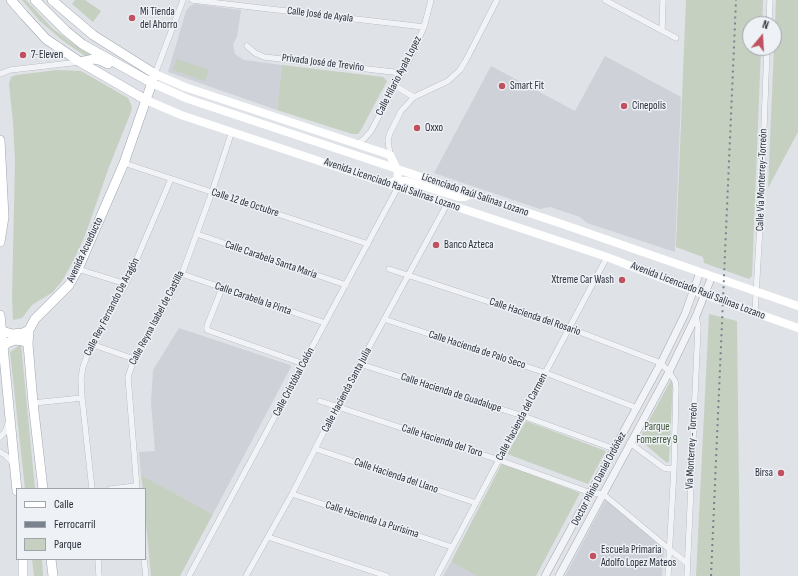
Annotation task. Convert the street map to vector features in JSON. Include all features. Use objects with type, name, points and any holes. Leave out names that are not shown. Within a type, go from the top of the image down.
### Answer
[{"type":"main road","name":"Avenida Licenciado Raúl Salinas Lozano","points":[[11,0],[43,36],[80,62],[146,100],[181,115],[607,257],[798,328]]},
{"type":"main road","points":[[35,0],[66,32],[82,44],[152,83]]},
{"type":"main road","points":[[52,0],[93,35],[155,74],[185,87],[390,155],[398,174],[397,180],[389,184]]},
{"type":"main road","points":[[80,62],[94,59],[123,72],[129,71]]},
{"type":"main road","name":"Avenida Acueducto","points":[[29,330],[35,319],[69,285],[78,268],[124,163],[155,74]]},
{"type":"main road","name":"Licenciado Raúl Salinas Lozano","points":[[152,83],[188,99],[562,224],[798,306]]},
{"type":"main road","points":[[0,140],[4,217],[0,242]]},
{"type":"main road","points":[[398,187],[402,181],[407,180],[458,197],[465,197],[471,194]]},
{"type":"main road","points":[[0,315],[17,488]]},
{"type":"main road","points":[[2,331],[12,334],[23,333],[29,330]]},
{"type":"main road","points":[[29,330],[28,344],[33,404],[43,488]]},
{"type":"main road","points":[[3,347],[7,343],[15,340],[23,341],[28,344]]},
{"type":"main road","points":[[23,560],[23,576]]},
{"type":"main road","points":[[51,560],[53,576]]},
{"type":"street","points":[[155,74],[183,0]]},
{"type":"street","name":"Calle José de Ayala","points":[[192,0],[424,27]]},
{"type":"street","name":"Calle Hilario Ayala Lopez","points":[[356,144],[368,135],[402,73],[424,27],[432,0]]},
{"type":"street","points":[[390,155],[388,140],[390,132],[401,111],[414,97],[448,81],[460,70],[497,0]]},
{"type":"street","points":[[605,0],[676,38]]},
{"type":"street","points":[[662,31],[663,0]]},
{"type":"street","points":[[769,16],[770,0]]},
{"type":"street","name":"Privada José de Treviño","points":[[246,46],[255,53],[264,57],[402,73]]},
{"type":"street","name":"Calle Vía Monterrey-Torreón","points":[[755,313],[761,219],[767,56]]},
{"type":"street","points":[[0,74],[10,70],[80,62]]},
{"type":"street","points":[[395,86],[414,97]]},
{"type":"street","name":"Calle Reyna Isabel de Castilla","points":[[136,487],[127,381],[134,359],[182,274],[212,192],[232,131]]},
{"type":"street","name":"Calle 12 de Octubre","points":[[124,163],[368,244]]},
{"type":"street","name":"Calle Rey Fernando De Aragón","points":[[92,488],[82,398],[81,378],[83,367],[91,344],[126,284],[171,179]]},
{"type":"street","name":"Calle Cristóbal Colón","points":[[189,576],[398,187]]},
{"type":"street","name":"Calle Hacienda Santa Julia","points":[[246,576],[292,494],[337,406],[447,204]]},
{"type":"street","name":"Calle Carabela Santa María","points":[[196,234],[346,285]]},
{"type":"street","name":"Calle Hacienda del Carmen","points":[[437,576],[607,257]]},
{"type":"street","points":[[78,268],[126,284]]},
{"type":"street","name":"Calle Hacienda del Rosario","points":[[389,269],[569,328],[661,363]]},
{"type":"street","name":"Doctor Plinio Daniel Ordóñez","points":[[545,576],[661,363],[685,314],[700,272]]},
{"type":"street","name":"Calle Carabela la Pinta","points":[[182,274],[325,323]]},
{"type":"street","name":"Doctor Plinio Daniel Ordóñez","points":[[558,576],[669,372],[706,295],[712,276]]},
{"type":"street","points":[[222,288],[206,326],[207,330],[304,364]]},
{"type":"street","name":"Via Monterrey - Torreón","points":[[687,576],[698,327],[696,316]]},
{"type":"street","name":"Calle Hacienda de Palo Seco","points":[[384,319],[546,372],[637,408]]},
{"type":"street","points":[[91,344],[134,359]]},
{"type":"street","points":[[661,363],[675,381],[676,388],[674,468],[668,576]]},
{"type":"street","name":"Calle Hacienda de Guadalupe","points":[[360,364],[523,416],[609,447]]},
{"type":"street","points":[[33,404],[82,398]]},
{"type":"street","name":"Calle Hacienda del Toro","points":[[320,401],[499,460],[591,493],[603,494]]},
{"type":"street","points":[[0,437],[5,432],[10,419]]},
{"type":"street","points":[[630,443],[664,468],[674,468]]},
{"type":"street","name":"Calle Hacienda del Llano","points":[[316,448],[476,503]]},
{"type":"street","points":[[0,452],[14,464]]},
{"type":"street","points":[[123,488],[136,487]]},
{"type":"street","name":"Calle Hacienda La Purísima","points":[[292,494],[452,547]]},
{"type":"street","points":[[603,494],[687,563]]},
{"type":"street","points":[[268,537],[388,576]]},
{"type":"street","points":[[94,576],[99,576],[98,560]]},
{"type":"street","points":[[144,560],[146,576]]},
{"type":"shaded area","points":[[195,4],[241,10],[237,37],[233,44],[235,54],[244,60],[282,65],[277,110],[168,72],[186,11],[190,6]]},
{"type":"shaded area","points":[[605,56],[681,97],[675,252],[587,223],[580,217],[550,207],[540,209],[434,173],[491,66],[575,111]]},
{"type":"shaded area","points":[[179,328],[290,365],[291,367],[213,514],[141,475],[139,452],[155,451],[151,403],[153,370]]},
{"type":"shaded area","points":[[607,497],[664,548],[662,576],[565,576]]},
{"type":"shaded area","points":[[451,562],[477,576],[443,576]]},
{"type":"green space","points":[[22,0],[26,0],[52,28],[73,44],[93,56],[85,56],[62,40],[40,21]]},
{"type":"green space","points":[[75,0],[85,0],[101,11],[93,22],[72,4]]},
{"type":"green space","points":[[686,0],[763,0],[762,16],[742,16],[742,56],[761,56],[752,276],[749,279],[704,263],[703,257],[676,247]]},
{"type":"green space","points":[[776,0],[798,0],[798,132],[768,188],[774,56],[782,56],[782,16],[775,16]]},
{"type":"green space","points":[[177,59],[209,70],[205,81],[173,70]]},
{"type":"green space","points":[[282,65],[383,77],[387,81],[361,130],[358,134],[352,134],[277,110]]},
{"type":"green space","points":[[57,70],[81,71],[128,98],[132,107],[86,233],[74,260],[62,281],[53,292],[32,305],[22,318],[13,320],[12,298],[15,161],[9,84],[11,77],[16,75]]},
{"type":"green space","points":[[709,314],[737,321],[740,576],[696,576]]},
{"type":"green space","points":[[21,344],[35,488],[25,488],[10,352]]},
{"type":"green space","name":"Parque Fomerrey 9","points":[[671,380],[673,381],[669,461],[667,463],[641,441],[640,437]]},
{"type":"green space","points":[[526,421],[606,451],[588,484],[507,454]]},
{"type":"green space","points":[[502,463],[580,493],[536,576],[477,576],[451,562]]},
{"type":"green space","points":[[141,475],[213,514],[180,576],[151,576],[146,524],[146,488],[143,488]]},
{"type":"green space","points":[[32,560],[42,560],[43,576],[34,576]]},
{"type":"railway","points":[[711,576],[736,0]]},
{"type":"place","name":"Mi Tienda del Ahorro","points":[[132,18]]},
{"type":"place","name":"7-Eleven","points":[[23,55]]},
{"type":"place","name":"Smart Fit","points":[[502,86]]},
{"type":"place","name":"Cinepolis","points":[[624,106]]},
{"type":"place","name":"Oxxo","points":[[417,128]]},
{"type":"place","name":"Banco Azteca","points":[[436,245]]},
{"type":"place","name":"Xtreme Car Wash","points":[[622,280]]},
{"type":"place","name":"Birsa","points":[[781,473]]},
{"type":"place","name":"Escuela Primaria Adolfo Lopez Mateos","points":[[593,556]]}]
